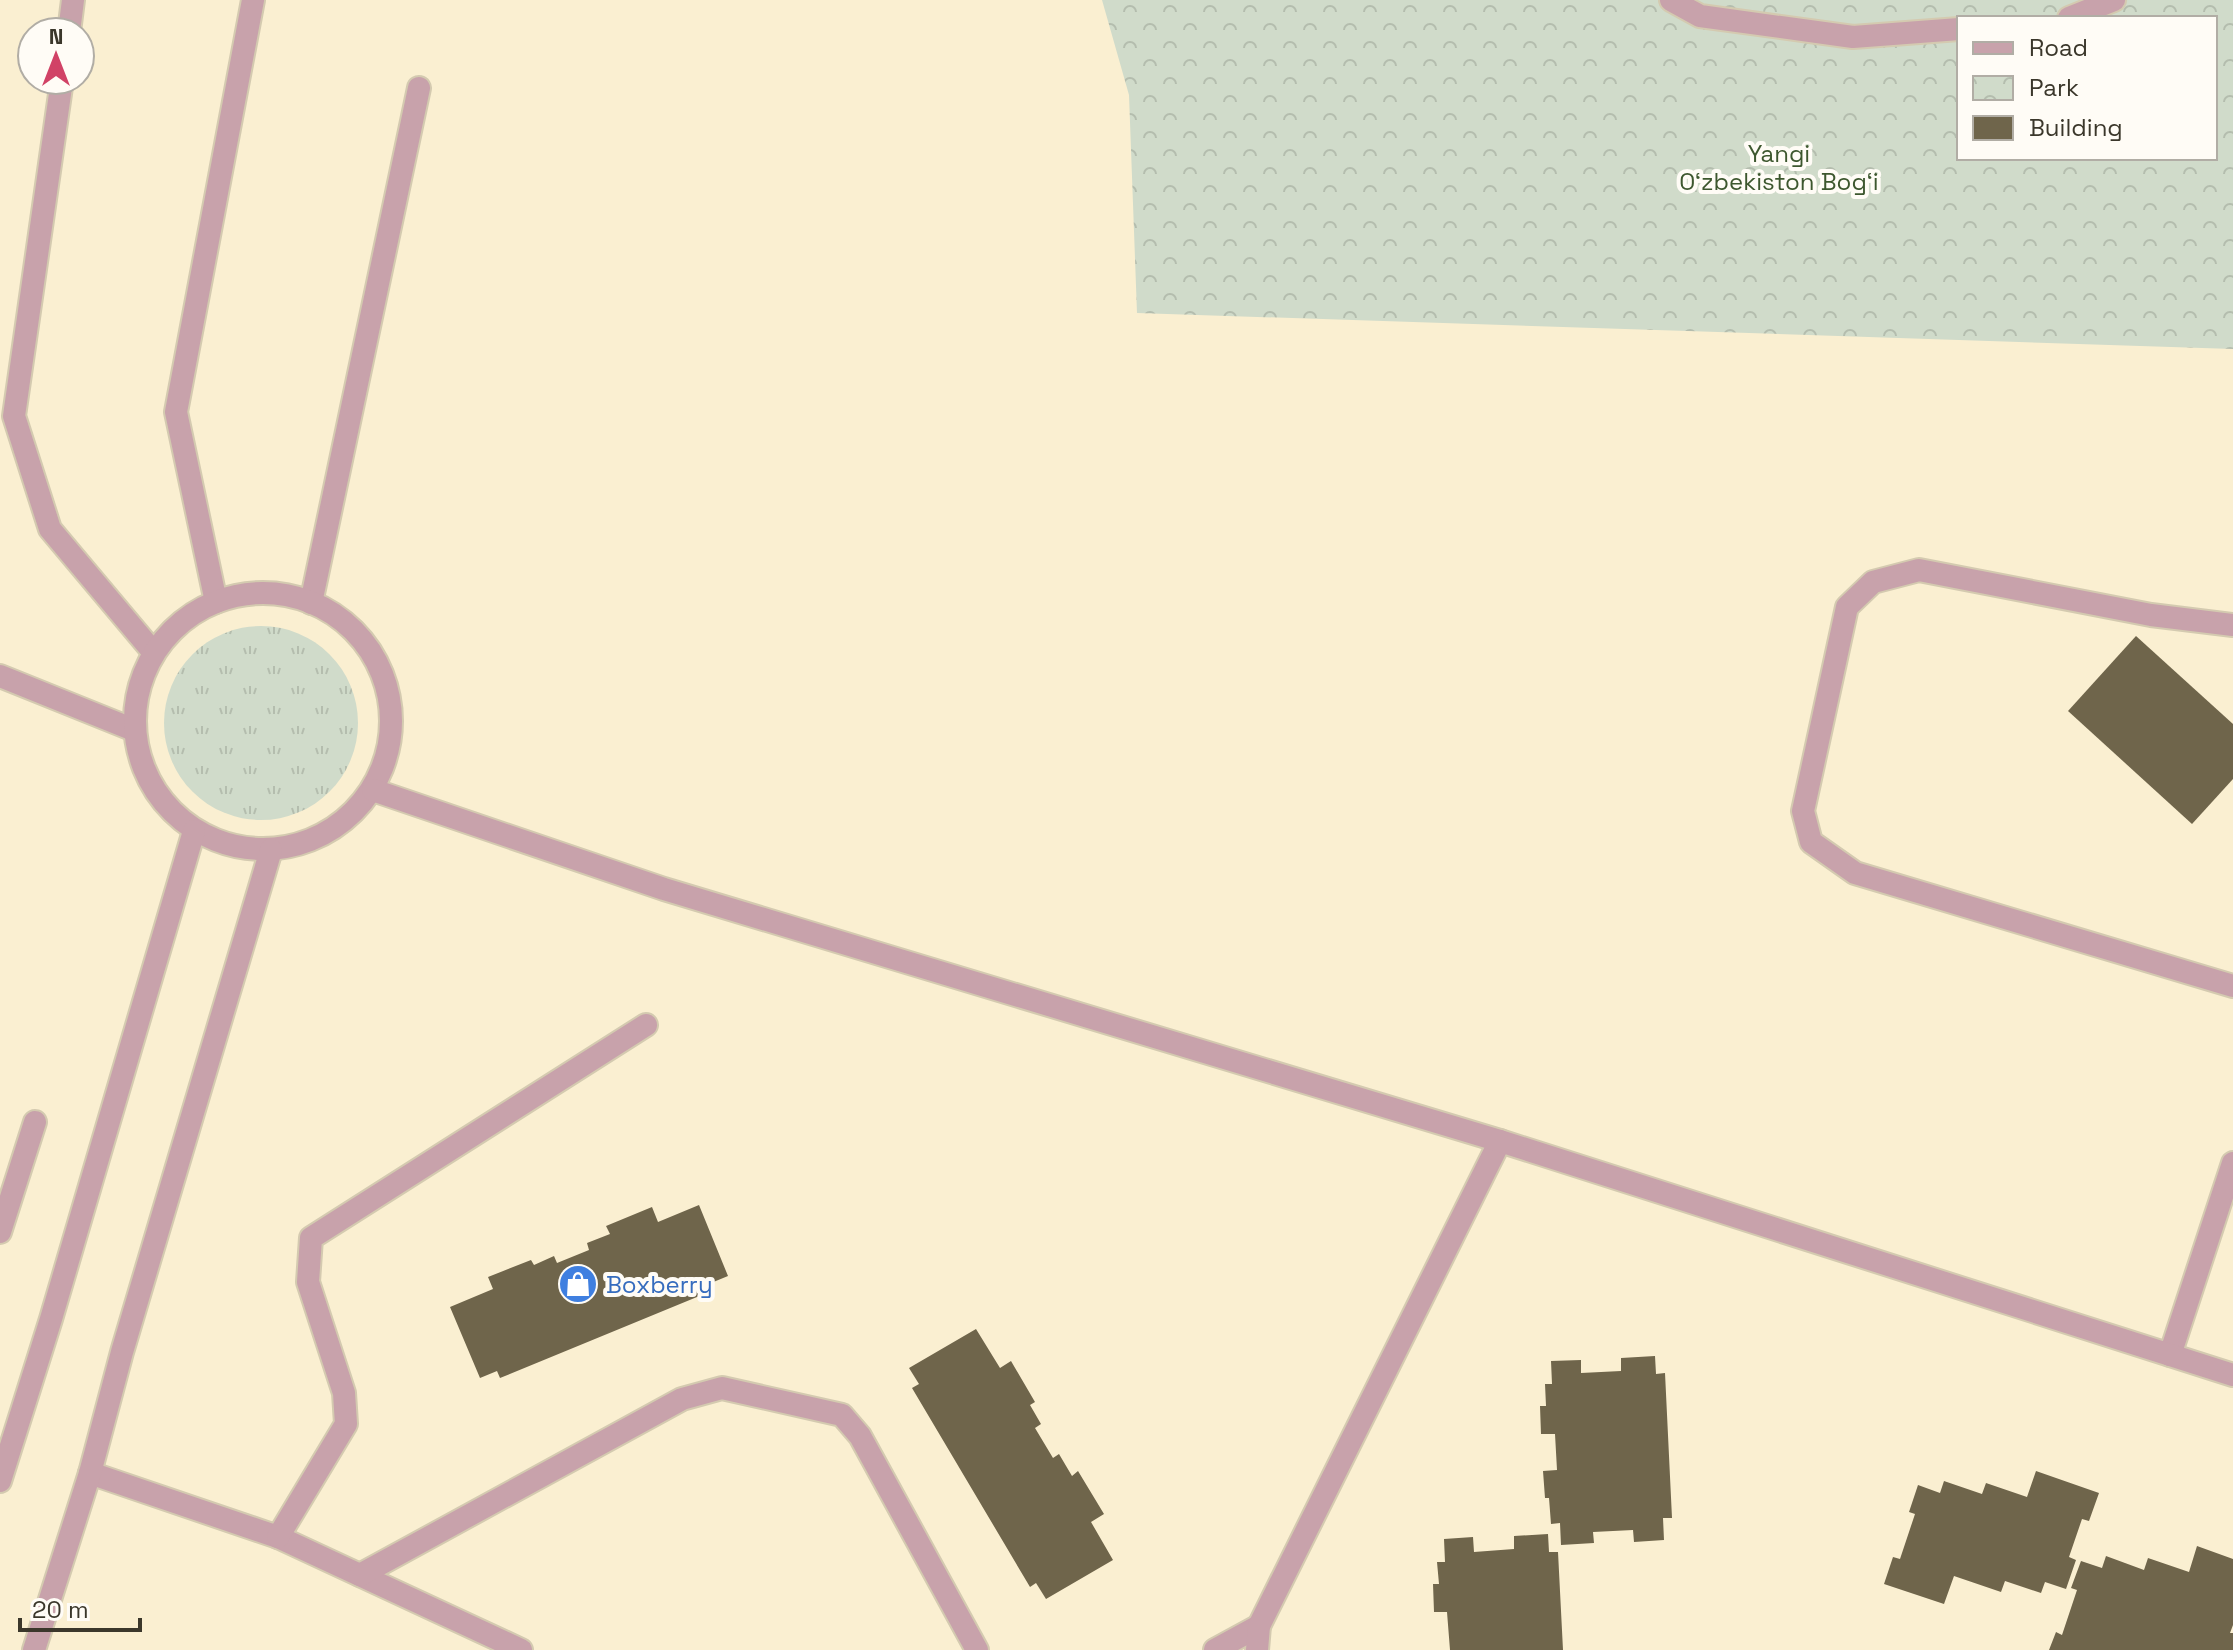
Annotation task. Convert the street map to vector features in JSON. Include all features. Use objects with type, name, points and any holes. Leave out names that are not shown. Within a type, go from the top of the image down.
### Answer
[{"type":"street","points":[[216,602],[176,412],[253,0]]},
{"type":"street","points":[[1671,0],[1700,16],[1853,37],[1957,29]]},
{"type":"street","points":[[2074,16],[2114,0]]},
{"type":"street","points":[[311,603],[419,88]]},
{"type":"street","points":[[60,96],[14,416],[50,529],[154,653]]},
{"type":"street","points":[[2233,625],[2151,615],[1919,570],[1873,582],[1847,607],[1803,811],[1811,842],[1855,873],[2233,986]]},
{"type":"street","points":[[255,592],[295,596],[311,603],[332,612],[363,639],[384,674],[392,714],[389,754],[373,790],[346,821],[311,841],[271,850],[231,846],[194,831],[163,804],[143,769],[134,730],[138,689],[154,653],[180,622],[216,602],[255,592]]},
{"type":"street","points":[[0,676],[134,730]]},
{"type":"street","points":[[373,790],[664,889],[1500,1141],[2233,1375]]},
{"type":"street","points":[[0,1481],[51,1319],[194,831]]},
{"type":"street","points":[[34,1650],[90,1473],[122,1352],[271,850]]},
{"type":"street","points":[[278,1537],[346,1424],[344,1393],[308,1282],[311,1238],[646,1025]]},
{"type":"street","points":[[0,1232],[35,1122]]},
{"type":"street","points":[[1257,1650],[1259,1626],[1500,1141]]},
{"type":"street","points":[[2170,1355],[2233,1163]]},
{"type":"street","points":[[360,1575],[682,1399],[722,1388],[842,1415],[860,1436],[977,1650]]},
{"type":"street","points":[[90,1473],[278,1537],[521,1650]]},
{"type":"street","points":[[1215,1650],[1259,1626]]},
{"type":"green space","name":"Yangi Oʻzbekiston Bogʻi","points":[[1102,0],[2233,0],[2233,349],[1137,313],[1129,95]]},
{"type":"green space","points":[[261,626],[298,634],[329,655],[350,686],[358,723],[350,760],[329,791],[298,812],[261,820],[224,812],[193,791],[172,760],[164,723],[172,686],[193,655],[224,634]]},
{"type":"building","points":[[2136,636],[2233,724],[2233,779],[2192,824],[2068,711]]},
{"type":"building","points":[[699,1205],[728,1276],[711,1283],[714,1290],[500,1378],[497,1371],[480,1378],[450,1307],[493,1289],[488,1277],[531,1260],[534,1265],[554,1256],[557,1263],[589,1250],[587,1243],[610,1234],[606,1226],[652,1207],[658,1222]]},
{"type":"building","points":[[976,1329],[1000,1368],[1011,1361],[1035,1402],[1030,1405],[1041,1424],[1035,1428],[1053,1458],[1059,1454],[1072,1476],[1078,1471],[1104,1514],[1091,1522],[1113,1560],[1046,1599],[1036,1583],[1030,1587],[912,1388],[919,1384],[909,1368]]},
{"type":"building","points":[[1655,1356],[1656,1374],[1665,1373],[1672,1518],[1663,1518],[1664,1540],[1634,1542],[1633,1530],[1593,1532],[1594,1543],[1561,1545],[1560,1523],[1551,1524],[1543,1471],[1557,1470],[1555,1434],[1541,1434],[1540,1406],[1546,1406],[1545,1384],[1552,1384],[1551,1361],[1581,1360],[1581,1373],[1621,1371],[1621,1358]]},
{"type":"building","points":[[2036,1471],[2099,1493],[2089,1521],[2082,1519],[2069,1557],[2076,1560],[2066,1589],[2045,1582],[2041,1593],[2005,1581],[2001,1592],[1954,1576],[1944,1604],[1884,1584],[1893,1557],[1900,1559],[1915,1514],[1909,1512],[1918,1485],[1940,1493],[1944,1481],[1982,1494],[1986,1483],[2027,1497]]},
{"type":"building","points":[[1548,1534],[1549,1552],[1558,1552],[1563,1650],[1450,1650],[1447,1612],[1434,1612],[1433,1584],[1439,1584],[1437,1562],[1445,1562],[1444,1539],[1473,1537],[1474,1552],[1514,1549],[1514,1536]]},
{"type":"building","points":[[2197,1546],[2233,1559],[2233,1625],[2230,1633],[2233,1633],[2233,1650],[2049,1650],[2056,1632],[2062,1635],[2077,1590],[2071,1588],[2081,1561],[2102,1568],[2106,1556],[2144,1570],[2148,1558],[2189,1572]]},
{"type":"place","name":"Boxberry","points":[[578,1284]]}]
